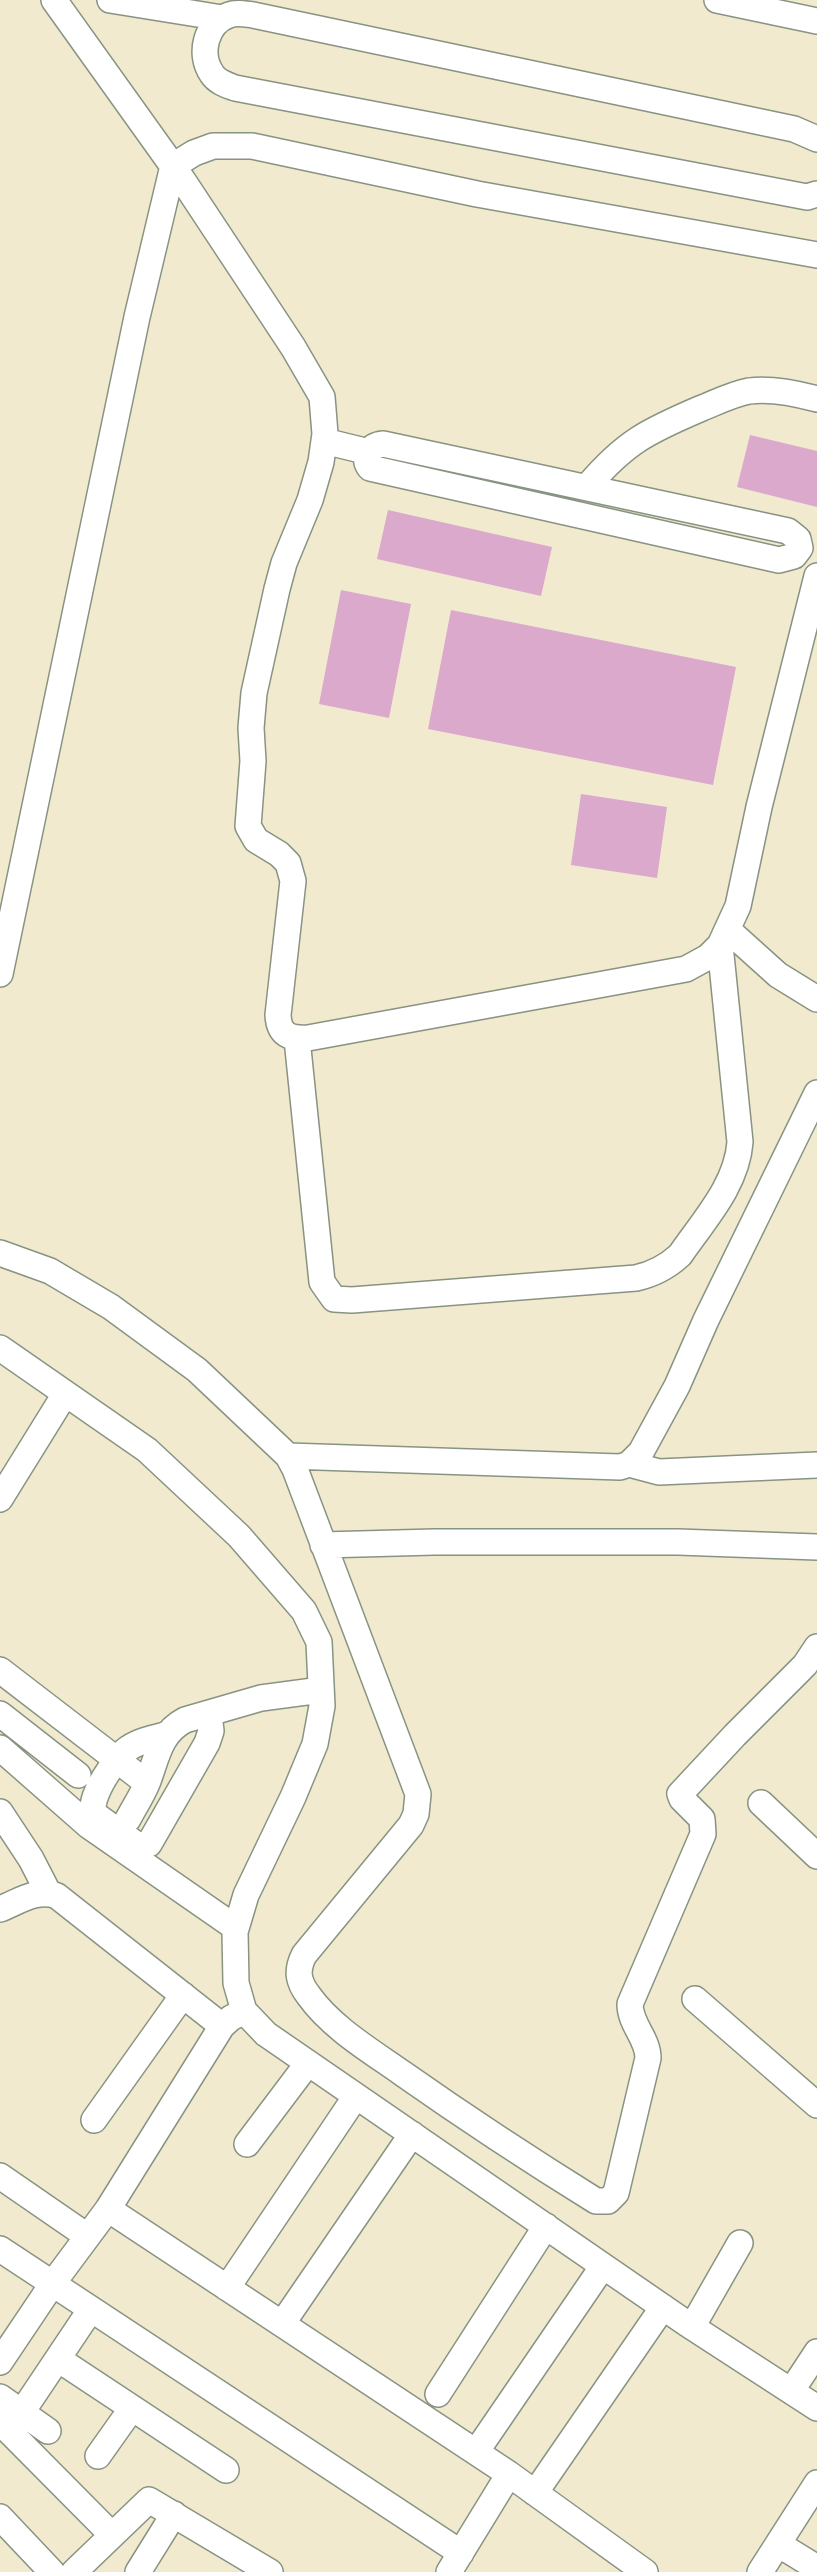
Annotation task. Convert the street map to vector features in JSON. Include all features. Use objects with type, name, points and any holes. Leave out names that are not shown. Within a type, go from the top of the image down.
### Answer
[{"type":"street","points":[[54,0],[173,166],[293,347],[322,397],[325,417],[321,462],[310,500],[284,563],[277,589],[254,693],[250,728],[253,761],[248,826],[256,840],[284,858],[292,874],[278,1015],[279,1026],[283,1033],[296,1039],[446,1014],[686,970],[708,957],[724,937],[738,906],[759,807],[817,576],[794,556]]},
{"type":"street","points":[[110,0],[222,18],[238,13],[274,18],[786,127],[817,139]]},
{"type":"street","points":[[717,0],[817,21]]},
{"type":"street","points":[[222,18],[212,28],[206,40],[206,62],[212,75],[221,82],[235,88],[807,197],[817,194]]},
{"type":"street","points":[[0,974],[137,317],[173,166],[194,153],[213,146],[252,146],[477,194],[817,255]]},
{"type":"street","points":[[587,487],[605,466],[632,442],[658,427],[733,396],[750,391],[766,391],[793,393],[817,399]]},
{"type":"street","points":[[324,441],[369,452]]},
{"type":"street","points":[[384,444],[587,487],[788,531],[796,535],[800,544],[794,556],[779,560],[378,471],[368,467],[366,460],[369,452],[376,445],[384,444]]},
{"type":"street","points":[[296,1039],[322,1282],[334,1299],[352,1300],[643,1276],[670,1264],[680,1254],[728,1186],[739,1158],[740,1142],[724,937]]},
{"type":"street","points":[[724,937],[778,975],[817,999]]},
{"type":"street","points":[[288,1456],[620,1467],[629,1464],[641,1452],[685,1370],[706,1320],[817,1093]]},
{"type":"street","points":[[0,1253],[50,1271],[111,1307],[198,1370],[288,1456],[295,1469],[412,1776],[418,1803],[412,1825],[304,1955],[298,1973],[300,1982],[308,1996],[326,2014],[382,2059],[490,2135],[600,2202],[612,2199],[620,2180],[648,2058],[646,2043],[632,2018],[630,2004],[682,1887],[704,1828],[702,1819],[680,1794],[735,1735],[805,1665],[817,1648]]},
{"type":"street","points":[[0,1348],[147,1450],[239,1536],[304,1611],[319,1642],[322,1706],[315,1744],[293,1797],[246,1895],[236,1928],[236,1983],[244,2011],[266,2034],[689,2325],[792,2390],[817,2408]]},
{"type":"street","points":[[0,1499],[65,1394]]},
{"type":"street","points":[[629,1464],[659,1472],[817,1465]]},
{"type":"street","points":[[323,1545],[443,1542],[678,1542],[817,1547]]},
{"type":"street","points":[[0,1670],[147,1783]]},
{"type":"street","points":[[128,1819],[147,1783],[165,1735],[174,1725],[185,1720],[261,1698],[321,1690]]},
{"type":"street","points":[[33,1740],[55,1711]]},
{"type":"street","points":[[0,1714],[78,1775]]},
{"type":"street","points":[[165,1735],[135,1744],[116,1760],[94,1798],[91,1808],[94,1814],[126,1839],[140,1847],[146,1846],[208,1743],[211,1731],[209,1714]]},
{"type":"street","points":[[0,1748],[90,1826],[236,1928]]},
{"type":"street","points":[[760,1803],[817,1856]]},
{"type":"street","points":[[0,1812],[31,1859],[48,1892]]},
{"type":"street","points":[[0,1909],[34,1895],[48,1892],[57,1896],[222,2026]]},
{"type":"street","points":[[94,2120],[183,1995]]},
{"type":"street","points":[[695,1999],[817,2105]]},
{"type":"street","points":[[0,2362],[53,2283],[108,2209],[222,2026],[230,2018],[244,2011]]},
{"type":"street","points":[[247,2144],[308,2063]]},
{"type":"street","points":[[227,2288],[356,2096]]},
{"type":"street","points":[[282,2324],[412,2134]]},
{"type":"street","points":[[0,2176],[87,2236]]},
{"type":"street","points":[[108,2209],[509,2474],[644,2572]]},
{"type":"street","points":[[438,2394],[546,2226]]},
{"type":"street","points":[[689,2325],[740,2243]]},
{"type":"street","points":[[0,2249],[53,2283],[455,2562],[509,2474]]},
{"type":"street","points":[[476,2452],[603,2266]]},
{"type":"street","points":[[535,2493],[663,2307]]},
{"type":"street","points":[[11,2417],[58,2359],[90,2309]]},
{"type":"street","points":[[792,2390],[817,2352]]},
{"type":"street","points":[[58,2359],[226,2470]]},
{"type":"street","points":[[0,2397],[11,2417],[112,2535]]},
{"type":"street","points":[[98,2456],[132,2408]]},
{"type":"street","points":[[11,2417],[48,2431]]},
{"type":"street","points":[[760,2572],[817,2483]]},
{"type":"street","points":[[74,2572],[149,2500],[174,2514],[256,2568]]},
{"type":"street","points":[[138,2572],[174,2514]]},
{"type":"street","points":[[0,2517],[52,2572]]},
{"type":"street","points":[[778,2544],[817,2568]]},
{"type":"building","points":[[750,435],[817,451],[817,507],[737,487]]},
{"type":"building","points":[[388,510],[552,547],[541,596],[377,559]]},
{"type":"building","points":[[341,590],[411,604],[389,718],[319,704]]},
{"type":"building","points":[[451,610],[736,667],[713,785],[428,729]]},
{"type":"building","points":[[581,794],[667,807],[657,878],[571,865]]}]
